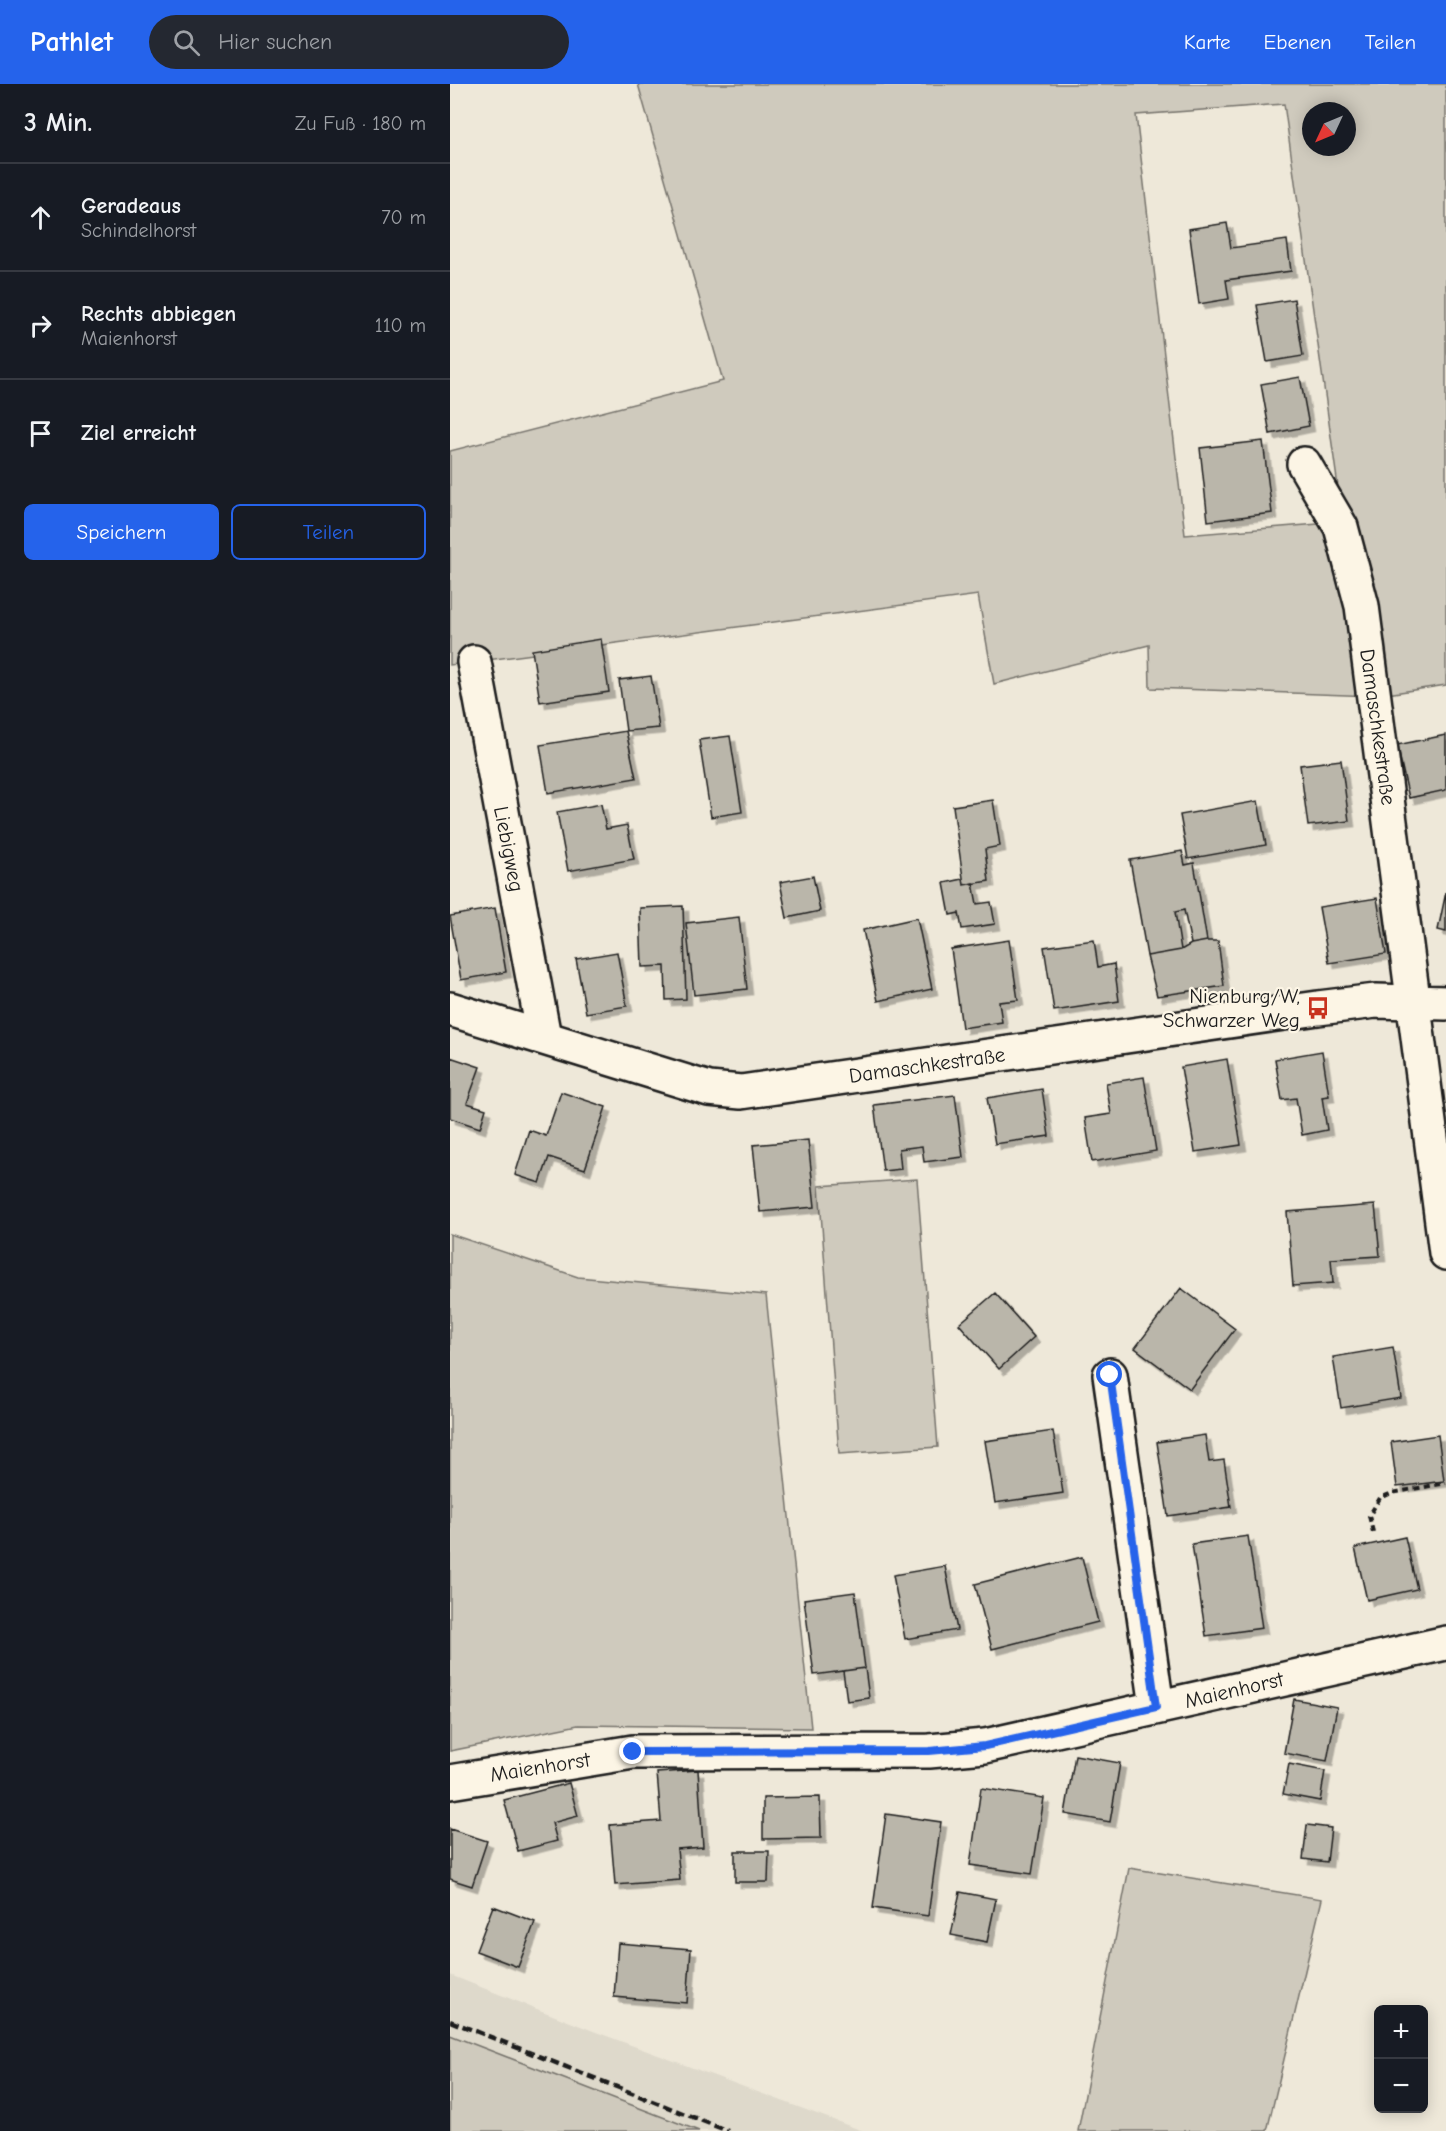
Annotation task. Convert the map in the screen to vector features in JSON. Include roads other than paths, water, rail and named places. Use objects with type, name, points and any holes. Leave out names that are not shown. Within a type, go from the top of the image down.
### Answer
[{"type":"street","name":"Damaschkestraße","points":[[450,1009],[710,1089],[741,1092],[1318,1008],[1376,1001],[1430,1002],[1362,606],[1341,527],[1304,464]]},
{"type":"street","name":"Liebigweg","points":[[474,662],[544,1037]]},
{"type":"street","points":[[1430,1002],[1446,1253]]},
{"type":"street","points":[[1110,1375],[1156,1707]]},
{"type":"street","name":"Maienhorst","points":[[450,1782],[633,1752],[929,1751],[985,1746],[1446,1643]]},
{"type":"railway","points":[[450,2021],[728,2131]]},
{"type":"place","name":"Nienburg/W, Schwarzer Weg","points":[[1318,1008]]}]
